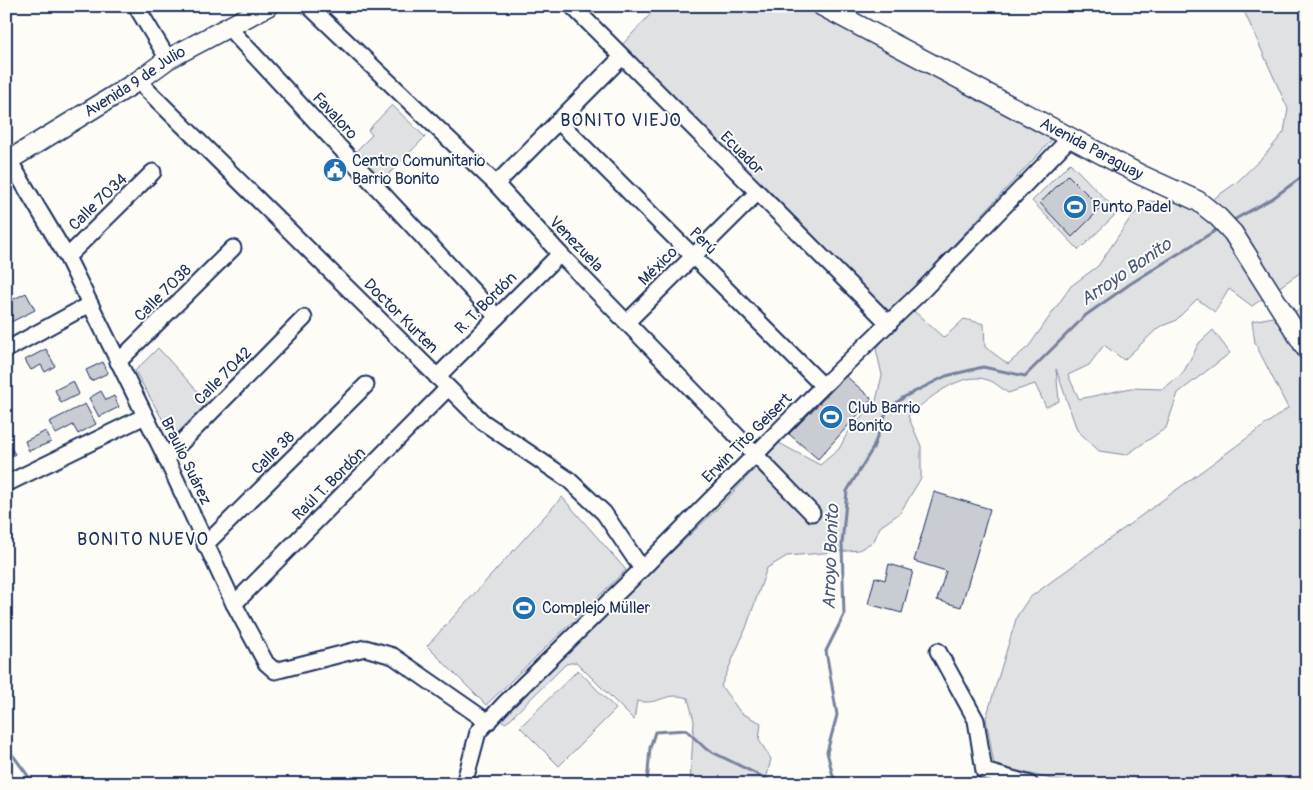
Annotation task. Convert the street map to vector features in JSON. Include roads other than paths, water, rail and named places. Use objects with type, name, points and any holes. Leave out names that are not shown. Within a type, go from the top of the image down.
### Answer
[{"type":"main road","name":"Avenida 9 de Julio","points":[[7,159],[138,81],[168,59],[268,6]]},
{"type":"main road","name":"Avenida Paraguay","points":[[822,6],[1141,175],[1198,201],[1218,217],[1233,233],[1307,350]]},
{"type":"street","points":[[136,6],[168,59]]},
{"type":"street","name":"Venezuela","points":[[309,6],[496,184],[560,254],[812,513]]},
{"type":"street","name":"Ecuador","points":[[572,6],[889,324]]},
{"type":"street","name":"Favaloro","points":[[228,27],[497,317]]},
{"type":"street","points":[[496,184],[622,57]]},
{"type":"street","name":"Doctor Kurten","points":[[138,81],[483,422],[569,480],[604,513],[642,569]]},
{"type":"street","name":"Perú","points":[[558,121],[823,386]]},
{"type":"street","name":"Erwin Tito Geisert","points":[[464,779],[478,732],[642,569],[754,454],[889,324],[1072,137]]},
{"type":"street","name":"Braulio Suárez","points":[[7,159],[67,257],[166,458],[205,545],[266,663],[275,672],[365,648],[393,656],[488,722]]},
{"type":"street","name":"Calle 7034","points":[[67,257],[153,172]]},
{"type":"street","name":"México","points":[[628,322],[757,193]]},
{"type":"street","name":"Calle 7038","points":[[118,362],[233,248]]},
{"type":"street","name":"R. T. Bordón","points":[[437,377],[560,254]]},
{"type":"street","points":[[6,350],[90,304]]},
{"type":"street","name":"Calle 7042","points":[[166,458],[304,318]]},
{"type":"street","name":"Calle 38","points":[[205,545],[366,385]]},
{"type":"street","name":"Raúl T. Bordón","points":[[234,604],[448,388]]},
{"type":"street","points":[[6,484],[145,416]]},
{"type":"street","points":[[938,651],[976,720],[984,771],[1030,784]]},
{"type":"waterway","name":"Arroyo Bonito","points":[[1230,222],[1273,198],[1307,173]]},
{"type":"waterway","name":"Arroyo Bonito","points":[[840,784],[833,776],[827,752],[837,715],[826,651],[844,615],[842,544],[847,491],[873,448],[887,410],[904,397],[946,376],[983,367],[1025,376],[1086,315],[1130,284],[1221,227]]},
{"type":"waterway","name":"Arroyo Bonito","points":[[647,784],[650,748],[655,732],[686,730],[706,749],[777,784]]},
{"type":"waterway","name":"Arroyo Bonito","points":[[6,746],[34,784]]},
{"type":"place","name":"Centro Comunitario Barrio Bonito","points":[[335,170]]},
{"type":"place","name":"Punto Padel","points":[[1075,207]]},
{"type":"place","name":"Club Barrio Bonito","points":[[831,417]]},
{"type":"place","name":"Complejo Müller","points":[[524,608]]},
{"type":"district","name":"BONITO VIEJO","points":[[621,120]]},
{"type":"district","name":"BONITO NUEVO","points":[[143,539]]}]
